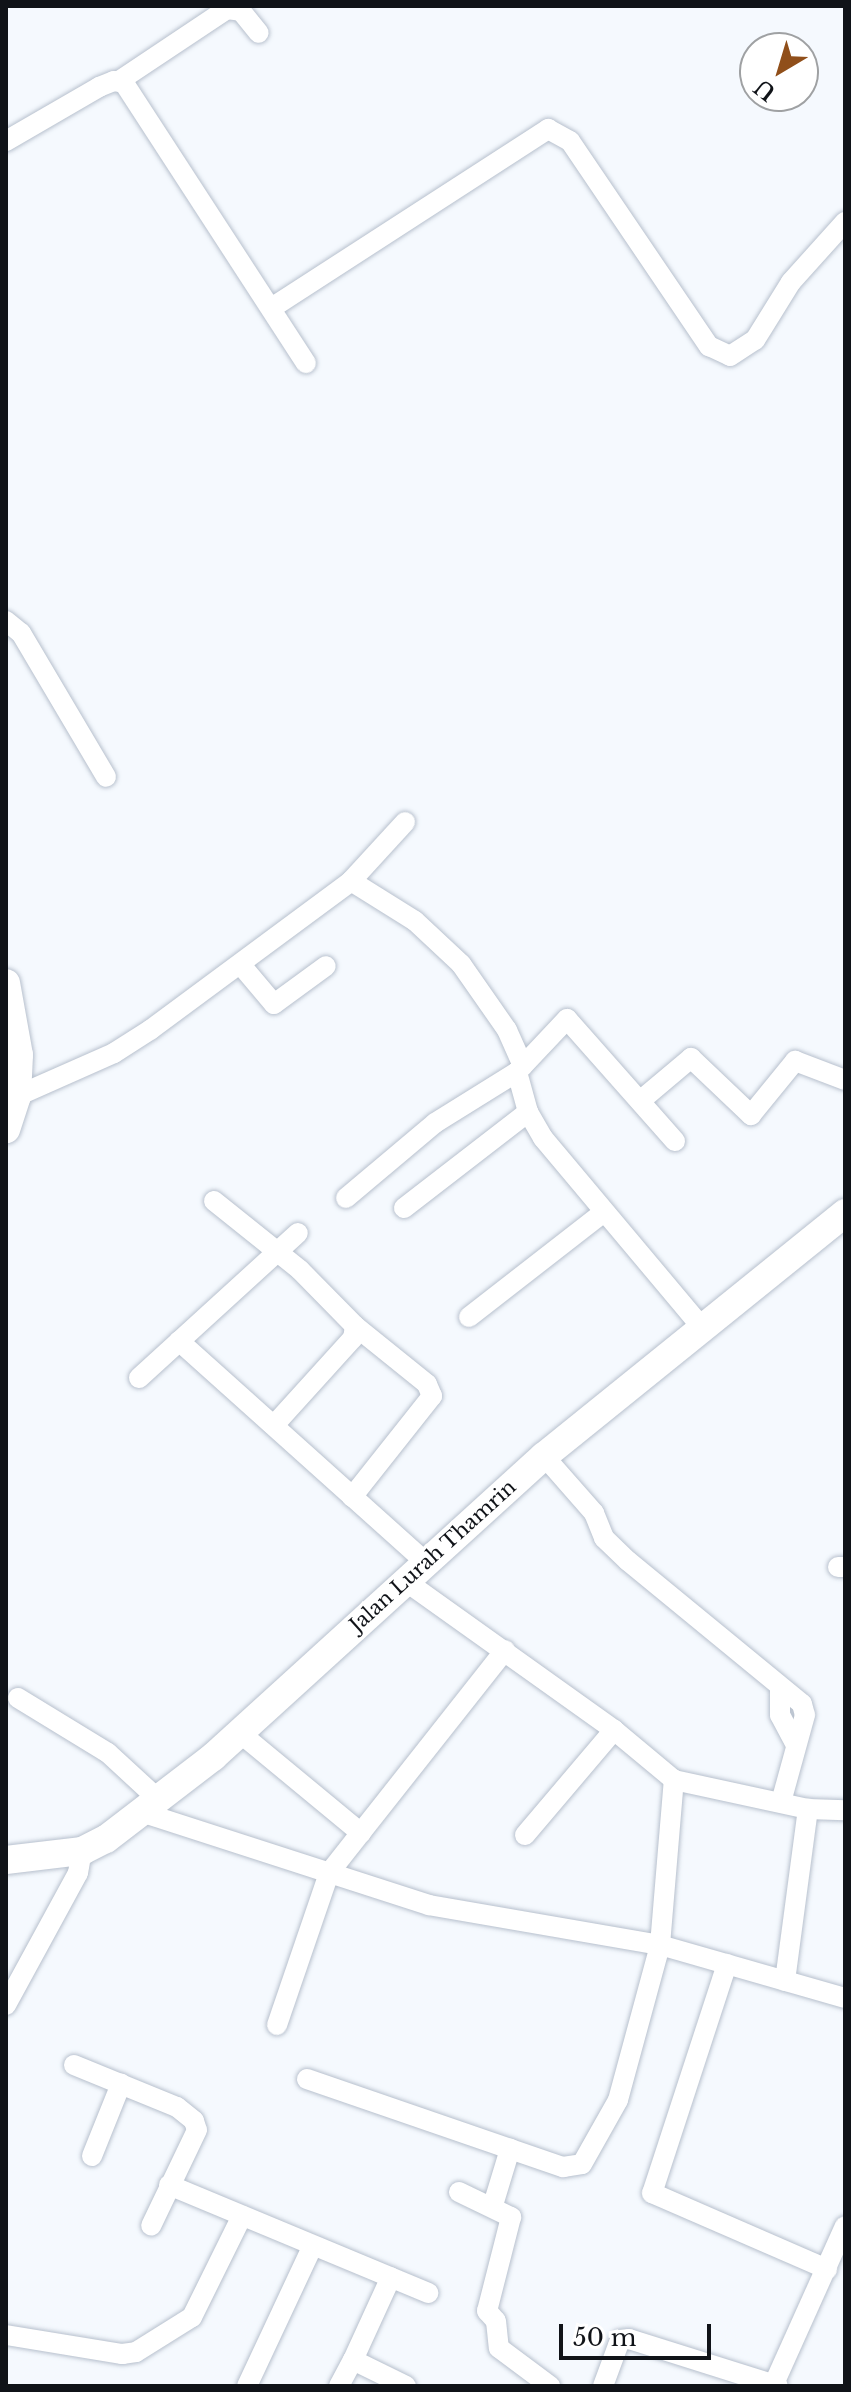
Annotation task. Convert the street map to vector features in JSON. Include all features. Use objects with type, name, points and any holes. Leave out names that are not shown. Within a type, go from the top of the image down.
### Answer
[{"type":"street","points":[[6,141],[99,87],[119,81],[227,9],[241,11],[259,33]]},
{"type":"street","points":[[119,81],[135,96],[273,307],[306,363]]},
{"type":"street","points":[[273,307],[548,129],[570,141],[709,346],[730,356],[755,340],[791,282],[845,222]]},
{"type":"street","points":[[6,621],[21,633],[106,777]]},
{"type":"street","points":[[17,1096],[114,1053],[241,965],[351,881],[405,822]]},
{"type":"street","points":[[351,881],[415,921],[461,964],[502,1021],[520,1069],[528,1112],[604,1212],[703,1329]]},
{"type":"street","points":[[241,965],[274,1004],[326,966]]},
{"type":"street","points":[[6,983],[19,1036],[17,1096],[6,1129]]},
{"type":"street","points":[[346,1198],[435,1123],[520,1069],[567,1019],[675,1141]]},
{"type":"street","points":[[640,1101],[691,1058],[751,1115],[795,1061],[845,1080]]},
{"type":"street","points":[[404,1208],[528,1112]]},
{"type":"street","points":[[214,1201],[278,1251],[355,1326],[427,1384],[432,1396],[352,1497]]},
{"type":"street","points":[[469,1317],[604,1212]]},
{"type":"street","name":"Jalan Lurah Thamrin","points":[[6,1860],[82,1851],[150,1806],[240,1733],[544,1456],[703,1329],[841,1225]]},
{"type":"street","points":[[139,1378],[298,1233]]},
{"type":"street","points":[[274,1425],[353,1338],[355,1326]]},
{"type":"street","points":[[179,1341],[352,1497],[415,1571],[505,1650],[614,1730],[674,1780],[808,1809],[845,1810]]},
{"type":"street","points":[[544,1456],[628,1561],[780,1688],[780,1715],[796,1745],[781,1802]]},
{"type":"street","points":[[277,2025],[329,1873],[505,1650]]},
{"type":"street","points":[[18,1698],[108,1753],[150,1806],[329,1873],[429,1905],[660,1945],[845,1998]]},
{"type":"street","points":[[525,1835],[614,1730]]},
{"type":"street","points":[[240,1733],[361,1833]]},
{"type":"street","points":[[307,2079],[510,2149],[575,2168],[591,2155],[618,2100],[660,1945],[674,1780]]},
{"type":"street","points":[[785,1981],[808,1809]]},
{"type":"street","points":[[6,2005],[78,1873],[82,1851]]},
{"type":"street","points":[[727,1964],[652,2193],[827,2269]]},
{"type":"street","points":[[74,2065],[177,2107],[194,2121],[197,2130],[151,2226]]},
{"type":"street","points":[[92,2156],[121,2084]]},
{"type":"street","points":[[493,2205],[510,2149]]},
{"type":"street","points":[[169,2185],[428,2293]]},
{"type":"street","points":[[459,2192],[493,2205],[513,2221],[487,2311],[496,2321],[499,2348],[550,2386]]},
{"type":"street","points":[[6,2335],[122,2354],[136,2352],[192,2317],[242,2216]]},
{"type":"street","points":[[603,2386],[620,2340],[629,2339],[775,2386],[845,2226]]},
{"type":"street","points":[[247,2386],[312,2247]]},
{"type":"street","points":[[339,2386],[391,2277]]},
{"type":"street","points":[[353,2360],[406,2386]]}]
